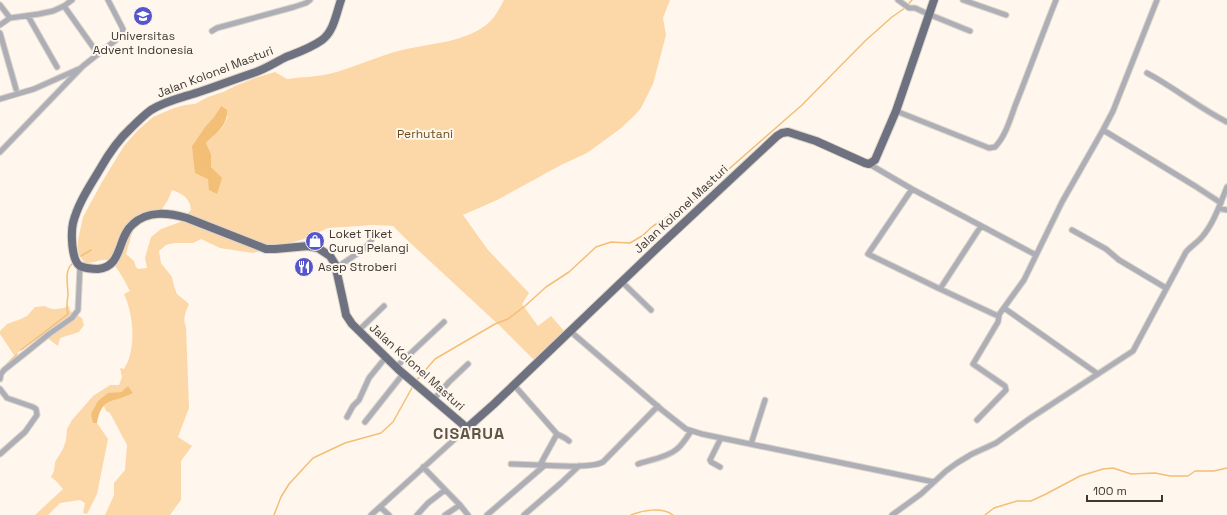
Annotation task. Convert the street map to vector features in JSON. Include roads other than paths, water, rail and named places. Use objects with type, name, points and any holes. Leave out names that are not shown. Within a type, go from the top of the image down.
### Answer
[{"type":"main road","name":"Jalan Kolonel Masturi","points":[[341,0],[332,28],[326,37],[307,50],[286,57],[257,71],[166,102],[150,110],[122,136],[91,183],[72,225],[73,250],[75,259],[80,266],[95,269],[106,268],[117,256],[123,239],[132,224],[145,216],[152,214],[177,215],[266,249],[308,246],[318,248],[330,256],[335,264],[346,315],[352,324],[396,367],[467,428],[777,136],[788,132],[816,141],[870,164]]},
{"type":"main road","points":[[870,164],[875,160],[896,111],[934,0]]},
{"type":"street","points":[[0,25],[10,18],[52,11],[64,6],[72,0]]},
{"type":"street","points":[[0,152],[84,66],[123,32],[124,29],[108,0]]},
{"type":"street","points":[[212,31],[217,28],[294,7],[310,0]]},
{"type":"street","points":[[898,0],[907,6],[970,31]]},
{"type":"street","points":[[963,0],[1006,15]]},
{"type":"street","points":[[896,111],[989,148],[995,148],[1000,143],[1056,0]]},
{"type":"street","points":[[977,420],[1006,390],[1005,386],[973,364],[998,322],[999,316],[1024,280],[1062,202],[1113,111],[1157,0]]},
{"type":"street","points":[[0,5],[10,18]]},
{"type":"street","points":[[64,6],[98,54]]},
{"type":"street","points":[[28,16],[57,67]]},
{"type":"street","points":[[0,33],[16,89]]},
{"type":"street","points":[[0,99],[34,89],[84,66]]},
{"type":"street","points":[[1147,73],[1175,89],[1208,113],[1227,122]]},
{"type":"street","points":[[1103,130],[1196,186],[1227,210]]},
{"type":"street","points":[[870,164],[912,189],[1036,255]]},
{"type":"street","points":[[892,515],[921,494],[957,463],[972,454],[996,444],[1029,419],[1133,351],[1186,252],[1203,236],[1220,205],[1227,187]]},
{"type":"street","points":[[912,189],[868,254],[999,316]]},
{"type":"street","points":[[940,289],[981,226]]},
{"type":"street","points":[[1072,230],[1106,249],[1119,260],[1166,288]]},
{"type":"street","points":[[336,268],[370,244],[371,239],[380,233]]},
{"type":"street","points":[[0,379],[4,370],[49,334],[72,318],[78,310],[80,266]]},
{"type":"street","points":[[622,282],[651,310]]},
{"type":"street","points":[[358,330],[384,306]]},
{"type":"street","points":[[1004,308],[1098,374]]},
{"type":"street","points":[[396,367],[444,322]]},
{"type":"street","points":[[570,331],[686,429],[721,438],[934,482]]},
{"type":"street","points":[[347,417],[353,406],[359,400],[369,378],[386,357]]},
{"type":"street","points":[[434,399],[468,364]]},
{"type":"street","points":[[365,422],[406,376]]},
{"type":"street","points":[[514,385],[556,434],[569,441]]},
{"type":"street","points":[[0,389],[7,398],[36,409],[36,415],[25,432],[0,454]]},
{"type":"street","points":[[751,444],[766,400]]},
{"type":"street","points":[[511,464],[593,466],[599,464],[603,462],[658,406]]},
{"type":"street","points":[[372,515],[467,428]]},
{"type":"street","points":[[638,464],[665,456],[675,451],[691,431]]},
{"type":"street","points":[[487,515],[543,465],[556,434]]},
{"type":"street","points":[[720,468],[710,460],[721,438]]},
{"type":"street","points":[[524,515],[579,466]]},
{"type":"street","points":[[423,467],[468,515]]},
{"type":"street","points":[[417,515],[428,503],[445,490]]},
{"type":"street","points":[[445,515],[460,505]]},
{"type":"street","points":[[380,507],[389,515]]},
{"type":"waterway","points":[[416,381],[435,359],[495,324],[508,319],[546,287],[569,272],[596,247],[611,242],[630,243],[642,236],[653,226],[689,204],[802,105],[865,41],[892,17],[905,8],[912,0]]},
{"type":"waterway","points":[[81,256],[91,250]]},
{"type":"waterway","points":[[21,350],[68,314],[67,274],[72,264]]},
{"type":"waterway","points":[[5,366],[17,354]]},
{"type":"waterway","points":[[274,515],[281,497],[289,484],[313,458],[345,443],[381,433],[393,422],[413,386]]},
{"type":"waterway","points":[[985,515],[994,508],[1017,501],[1031,501],[1080,476],[1103,469],[1113,468],[1131,474],[1155,473],[1170,476],[1188,476],[1195,471],[1214,471],[1227,468]]},
{"type":"waterway","points":[[631,515],[652,510],[669,512],[673,515]]},
{"type":"place","name":"Universitas Advent Indonesia","points":[[143,16]]},
{"type":"place","name":"Loket Tiket Curug Pelangi","points":[[315,241]]},
{"type":"place","name":"Asep Stroberi","points":[[304,267]]},
{"type":"district","name":"CISARUA","points":[[469,433]]},
{"type":"park label","name":"Perhutani","points":[[425,134]]}]
